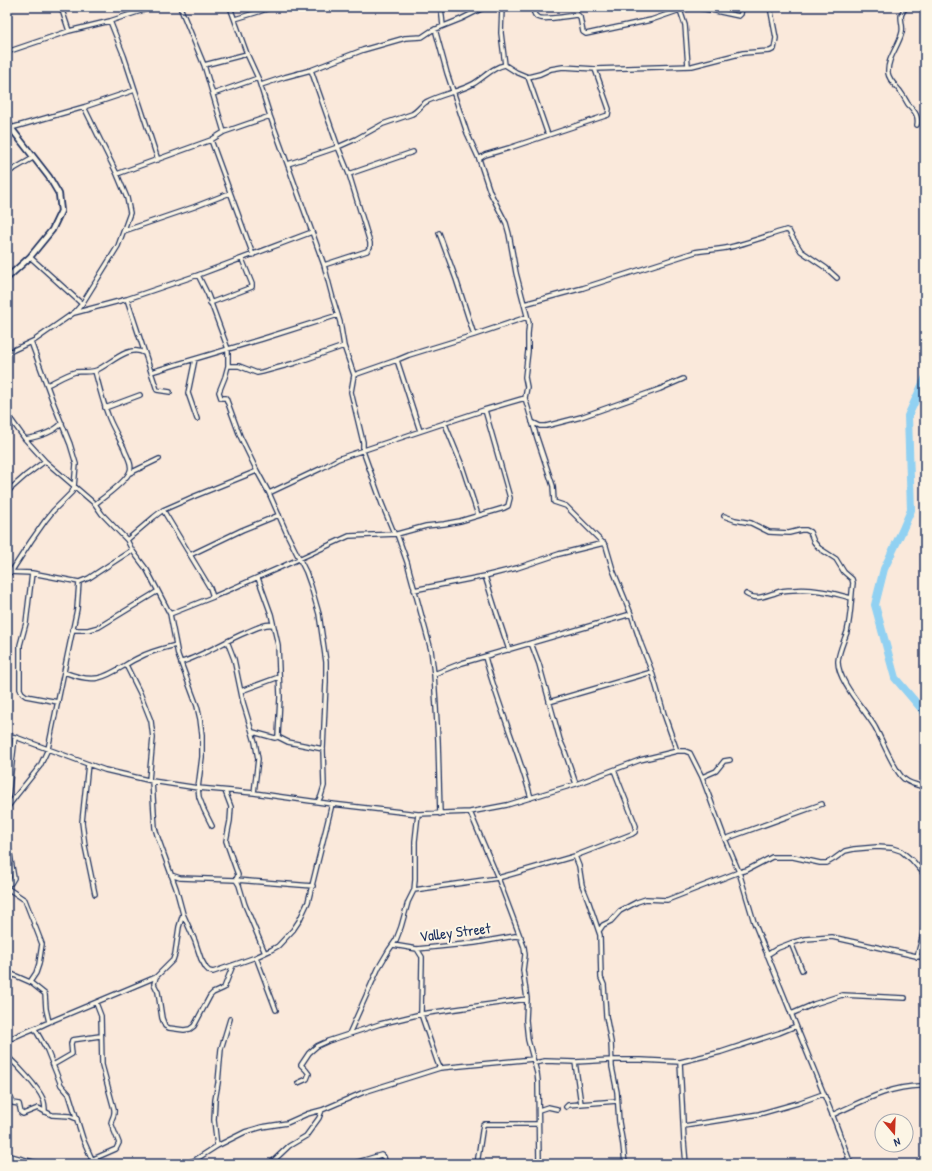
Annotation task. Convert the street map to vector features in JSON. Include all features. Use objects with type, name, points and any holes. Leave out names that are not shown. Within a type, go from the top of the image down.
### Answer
[{"type":"street","points":[[61,7],[69,31]]},
{"type":"street","points":[[7,52],[69,31],[110,21],[153,7]]},
{"type":"street","points":[[180,7],[204,65],[224,132]]},
{"type":"street","points":[[230,7],[247,54],[261,85],[270,116],[324,266],[341,326],[344,346],[354,375],[351,392],[363,442],[363,451],[382,504],[396,534],[431,650],[438,740],[440,814]]},
{"type":"street","points":[[235,19],[272,7]]},
{"type":"street","points":[[442,7],[443,26]]},
{"type":"street","points":[[261,85],[311,70],[363,50],[405,38],[422,37],[435,29],[461,19],[485,7]]},
{"type":"street","points":[[502,7],[501,33],[505,65]]},
{"type":"street","points":[[532,7],[535,16],[538,18],[555,18],[578,14],[583,32],[586,34],[651,20],[680,8],[703,8],[739,16],[741,14],[742,7]]},
{"type":"street","points":[[505,65],[528,77],[563,67],[595,69],[688,66],[743,53],[766,52],[774,49],[776,38],[770,7]]},
{"type":"street","points":[[907,7],[901,16],[902,31],[894,50],[888,72],[890,79],[916,113],[918,121],[917,125]]},
{"type":"street","points":[[680,8],[685,25],[688,66]]},
{"type":"street","points":[[110,21],[124,56],[158,160]]},
{"type":"street","points":[[435,29],[447,73],[467,133],[479,159],[490,192],[506,223],[529,323],[525,377],[527,386],[525,398],[553,486],[554,502],[566,506],[604,543],[608,552],[612,570],[631,614],[652,672],[677,752]]},
{"type":"street","points":[[204,65],[247,54]]},
{"type":"street","points":[[288,164],[338,147],[361,137],[383,124],[412,114],[416,112],[425,102],[473,84],[496,68],[505,65]]},
{"type":"street","points":[[479,159],[484,155],[607,116],[609,114],[609,109],[595,69]]},
{"type":"street","points":[[311,70],[338,147],[350,174],[370,246],[366,251],[324,266]]},
{"type":"street","points":[[528,77],[548,135]]},
{"type":"street","points":[[213,94],[258,78]]},
{"type":"street","points":[[11,128],[84,107],[135,90]]},
{"type":"street","points":[[7,352],[31,342],[72,314],[82,304],[118,246],[130,213],[127,198],[117,174],[84,107]]},
{"type":"street","points":[[117,174],[211,140],[224,132],[270,116]]},
{"type":"street","points":[[7,120],[11,128],[33,158],[49,177],[59,194],[61,210],[52,230],[30,257],[7,278]]},
{"type":"street","points":[[211,140],[253,255]]},
{"type":"street","points":[[350,174],[413,152]]},
{"type":"street","points":[[7,174],[33,158]]},
{"type":"street","points":[[124,231],[194,208],[230,193]]},
{"type":"street","points":[[524,304],[583,288],[701,250],[712,251],[741,245],[786,230],[789,231],[801,250],[826,268],[836,278]]},
{"type":"street","points":[[72,314],[127,300],[253,255],[312,232]]},
{"type":"street","points":[[439,233],[474,335]]},
{"type":"street","points":[[30,257],[82,304]]},
{"type":"street","points":[[210,303],[252,287],[242,259]]},
{"type":"street","points":[[198,275],[208,295],[228,349],[228,366],[219,395],[221,398],[226,398],[240,436],[269,493],[311,586],[319,614],[326,662],[326,682],[323,749],[324,786],[318,802]]},
{"type":"street","points":[[127,300],[157,390],[170,392]]},
{"type":"street","points":[[151,372],[338,315]]},
{"type":"street","points":[[354,375],[409,355],[527,317]]},
{"type":"street","points":[[9,572],[45,521],[72,492],[74,487],[76,464],[70,444],[31,342]]},
{"type":"street","points":[[228,366],[239,366],[258,373],[295,363],[344,346]]},
{"type":"street","points":[[47,385],[77,372],[89,372],[105,366],[116,357],[131,351],[140,350],[144,353]]},
{"type":"street","points":[[195,359],[188,393],[197,419]]},
{"type":"street","points":[[397,360],[420,431]]},
{"type":"street","points":[[95,370],[105,408],[129,460],[131,468],[130,473]]},
{"type":"street","points":[[532,422],[540,426],[546,426],[581,417],[660,389],[683,379]]},
{"type":"street","points":[[105,408],[140,395]]},
{"type":"street","points":[[269,493],[338,459],[525,398]]},
{"type":"street","points":[[170,614],[258,578],[349,536],[396,534],[426,526],[460,521],[508,506],[510,498],[485,410]]},
{"type":"street","points":[[7,414],[25,439],[45,461],[95,504],[127,540],[132,550],[147,570],[170,614],[176,645],[200,719],[202,757],[198,788],[199,797],[212,826]]},
{"type":"street","points":[[25,439],[57,429],[62,423]]},
{"type":"street","points":[[445,424],[461,463],[478,515]]},
{"type":"street","points":[[95,504],[112,492],[130,473],[159,459]]},
{"type":"street","points":[[7,492],[45,461]]},
{"type":"street","points":[[127,540],[163,510],[257,471]]},
{"type":"street","points":[[163,510],[210,588],[213,597]]},
{"type":"street","points":[[190,554],[279,515]]},
{"type":"street","points":[[724,516],[751,523],[769,532],[789,533],[804,529],[808,531],[815,544],[822,551],[836,559],[844,572],[852,579],[853,583],[849,622],[838,662],[840,671],[852,695],[875,726],[901,776],[909,782],[925,788]]},
{"type":"street","points":[[414,590],[485,576],[517,568],[559,554],[604,543]]},
{"type":"street","points":[[9,572],[32,573],[79,582],[89,578],[132,550]]},
{"type":"street","points":[[32,573],[26,623],[20,645],[20,689],[26,696],[58,702]]},
{"type":"street","points":[[485,576],[509,650]]},
{"type":"street","points":[[258,578],[267,600],[278,645],[280,718],[278,737]]},
{"type":"street","points":[[7,808],[40,766],[48,749],[76,609],[79,582]]},
{"type":"street","points":[[746,594],[751,598],[757,598],[776,592],[794,590],[831,592],[851,598]]},
{"type":"street","points":[[72,630],[88,630],[99,627],[158,591]]},
{"type":"street","points":[[434,674],[462,663],[631,614]]},
{"type":"street","points":[[182,662],[235,636],[265,625],[273,625]]},
{"type":"street","points":[[227,641],[234,659],[240,691],[253,732],[258,759],[254,793]]},
{"type":"street","points":[[531,643],[539,664],[560,740],[576,784]]},
{"type":"street","points":[[64,672],[74,676],[97,678],[107,675],[138,657],[176,645]]},
{"type":"street","points":[[485,657],[501,710],[525,775],[531,798]]},
{"type":"street","points":[[126,664],[151,721],[153,738],[150,781],[155,828],[172,874],[183,914],[201,959],[208,971],[213,972],[265,953],[278,946],[293,930],[306,906],[313,886],[332,804]]},
{"type":"street","points":[[549,702],[652,672]]},
{"type":"street","points":[[240,691],[279,677]]},
{"type":"street","points":[[253,732],[275,738],[278,737],[288,742],[323,749]]},
{"type":"street","points":[[7,735],[105,770],[150,781],[418,814],[470,812],[507,805],[576,784],[640,760],[677,752],[685,751],[690,753],[702,777],[739,872],[754,922],[851,1164]]},
{"type":"street","points":[[7,808],[15,737]]},
{"type":"street","points":[[702,777],[716,771],[724,761],[730,760]]},
{"type":"street","points":[[88,764],[82,822],[84,846],[95,894]]},
{"type":"street","points":[[414,890],[498,878],[575,856],[629,836],[636,830],[635,822],[625,801],[614,770]]},
{"type":"street","points":[[225,791],[231,806],[226,841],[238,875],[236,880],[265,953]]},
{"type":"street","points":[[725,839],[822,804]]},
{"type":"street","points":[[470,812],[521,937],[525,955],[523,970],[527,999],[526,1020],[528,1040],[538,1081],[539,1110],[537,1124],[539,1164]]},
{"type":"street","points":[[349,1034],[379,967],[396,940],[408,902],[414,890],[415,841],[418,814]]},
{"type":"street","points":[[7,837],[14,878],[11,883],[7,885]]},
{"type":"street","points":[[600,931],[603,925],[611,921],[620,911],[637,902],[646,899],[667,900],[747,870],[772,857],[793,857],[820,863],[827,863],[845,851],[877,847],[892,848],[900,851],[912,860],[925,875]]},
{"type":"street","points":[[575,856],[579,866],[582,885],[600,931],[601,978],[604,985],[606,1016],[611,1042],[611,1060],[625,1164]]},
{"type":"street","points":[[172,874],[180,878],[236,880],[313,886]]},
{"type":"street","points":[[7,888],[25,900],[42,944],[39,964],[36,973],[30,982]]},
{"type":"street","points":[[7,1041],[156,977],[173,960],[183,914]]},
{"type":"street","points":[[917,957],[925,920]]},
{"type":"street","name":"Valley Street","points":[[393,945],[417,949],[475,943],[515,936],[521,937]]},
{"type":"street","points":[[767,954],[790,943],[806,939],[832,937],[925,958]]},
{"type":"street","points":[[790,943],[802,970]]},
{"type":"street","points":[[417,949],[422,957],[421,1014],[440,1068]]},
{"type":"street","points":[[256,957],[276,1010]]},
{"type":"street","points":[[156,977],[154,984],[158,992],[162,1018],[165,1026],[169,1028],[190,1029],[194,1026],[210,996],[224,988],[233,965]]},
{"type":"street","points":[[7,972],[30,982],[45,994],[49,1022]]},
{"type":"street","points":[[791,1014],[814,1004],[842,995],[905,998]]},
{"type":"street","points":[[298,1083],[307,1079],[308,1074],[301,1065],[309,1053],[317,1046],[349,1034],[421,1014],[527,999]]},
{"type":"street","points":[[92,1160],[116,1149],[119,1143],[111,1123],[114,1116],[114,1108],[102,1065],[100,1036],[101,1016],[96,1002]]},
{"type":"street","points":[[217,1146],[214,1120],[215,1100],[221,1049],[230,1019]]},
{"type":"street","points":[[183,1164],[195,1160],[217,1146],[244,1132],[262,1127],[287,1123],[364,1092],[440,1068],[533,1061],[575,1062],[641,1060],[680,1062],[721,1052],[796,1026]]},
{"type":"street","points":[[35,1029],[47,1050],[61,1085],[70,1094],[77,1119],[94,1164]]},
{"type":"street","points":[[53,1065],[72,1054],[72,1040],[100,1036]]},
{"type":"street","points":[[7,1056],[40,1093],[44,1101],[45,1112]]},
{"type":"street","points":[[575,1062],[581,1104]]},
{"type":"street","points":[[680,1062],[686,1164]]},
{"type":"street","points":[[832,1115],[860,1102],[898,1088],[922,1086],[925,1089]]},
{"type":"street","points":[[7,1094],[13,1103],[19,1104],[21,1113],[23,1114],[38,1108],[52,1115],[70,1116],[77,1119]]},
{"type":"street","points":[[684,1126],[759,1114],[823,1094]]},
{"type":"street","points":[[566,1107],[568,1105],[617,1101]]},
{"type":"street","points":[[539,1110],[548,1107],[557,1109]]},
{"type":"street","points":[[270,1164],[289,1146],[306,1136],[319,1118],[322,1110]]},
{"type":"street","points":[[477,1164],[483,1125],[537,1124]]},
{"type":"street","points":[[7,1155],[40,1164]]},
{"type":"street","points":[[350,1164],[381,1155],[384,1157],[386,1164]]},
{"type":"street","points":[[838,1164],[849,1159]]},
{"type":"waterway","points":[[925,379],[908,416],[911,510],[884,569],[875,605],[895,678],[925,713]]}]
